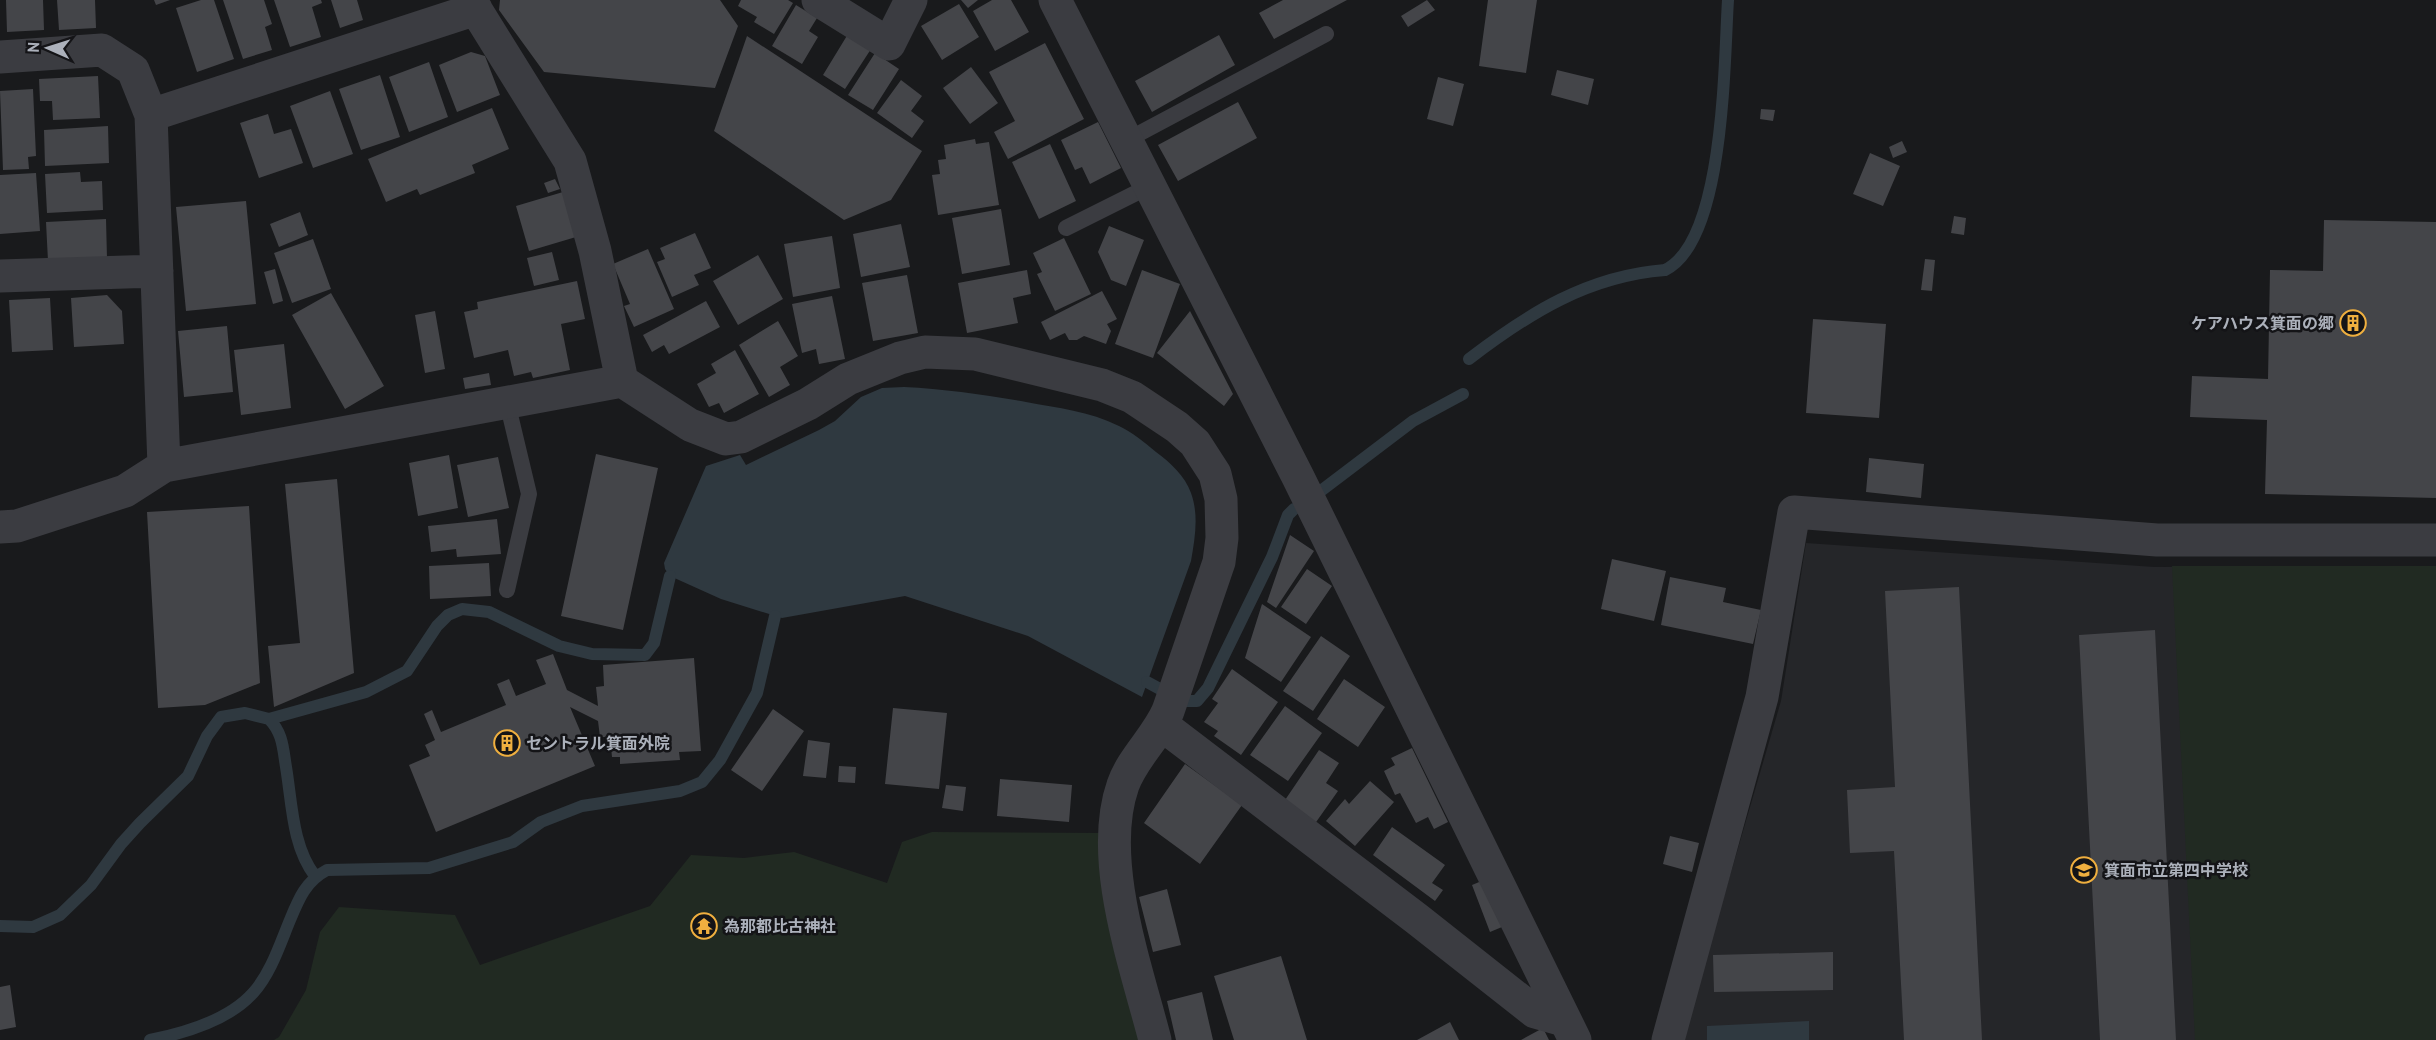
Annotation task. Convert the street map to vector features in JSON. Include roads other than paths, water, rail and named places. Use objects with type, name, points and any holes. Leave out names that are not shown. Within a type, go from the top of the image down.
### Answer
[{"type":"street","points":[[818,0],[889,44],[911,0]]},
{"type":"street","points":[[1055,0],[1298,477],[1569,1030]]},
{"type":"street","points":[[151,115],[473,4],[570,161],[595,251],[622,381]]},
{"type":"street","points":[[0,57],[102,50],[133,70],[151,115],[164,466]]},
{"type":"street","points":[[0,276],[157,271]]},
{"type":"street","points":[[0,527],[17,526],[125,491],[164,466],[622,381],[690,425],[726,439],[741,437],[808,404],[848,379],[900,358],[925,352],[975,354],[1102,385],[1142,403],[1177,427],[1206,458],[1215,474],[1223,517],[1219,562],[1162,725],[1148,740],[1124,782],[1114,819],[1120,899],[1155,1040]]},
{"type":"street","points":[[1668,1040],[1762,697],[1794,512],[2157,540],[2436,540]]},
{"type":"street","points":[[1162,725],[1417,919],[1534,1012],[1569,1030]]},
{"type":"lane","points":[[1127,140],[1326,34]]},
{"type":"lane","points":[[1066,228],[1150,186]]},
{"type":"lane","points":[[507,402],[529,494],[507,590]]},
{"type":"waterway","points":[[1469,359],[1537,312],[1561,300],[1610,280],[1665,270],[1685,253],[1700,224],[1718,147],[1728,0]]},
{"type":"waterway","points":[[1322,490],[1413,421],[1463,394]]},
{"type":"waterway","points":[[1186,701],[1197,701],[1208,688],[1272,557],[1288,515],[1294,509]]},
{"type":"waterway","points":[[0,926],[33,927],[60,915],[91,885],[121,844],[140,823],[188,776],[207,736],[221,717],[245,713],[269,719],[366,692],[407,671],[437,626],[448,615],[462,609],[489,612],[559,646],[592,654],[645,655],[654,643],[670,576]]},
{"type":"waterway","points":[[150,1040],[206,1024],[232,1011],[253,993],[270,967],[304,891],[314,879],[327,870],[429,868],[513,842],[541,822],[582,806],[680,791],[702,782],[720,760],[757,693],[775,616]]},
{"type":"waterway","points":[[1147,682],[1160,689]]},
{"type":"waterway","points":[[269,719],[274,724],[282,742],[297,838],[307,864],[315,876]]},
{"type":"place","name":"ケアハウス箕面の郷","points":[[2353,323]]},
{"type":"place","name":"セントラル箕面外院","points":[[507,743]]},
{"type":"place","name":"箕面市立第四中学校","points":[[2084,870]]},
{"type":"place","name":"為那都比古神社","points":[[704,926]]}]
